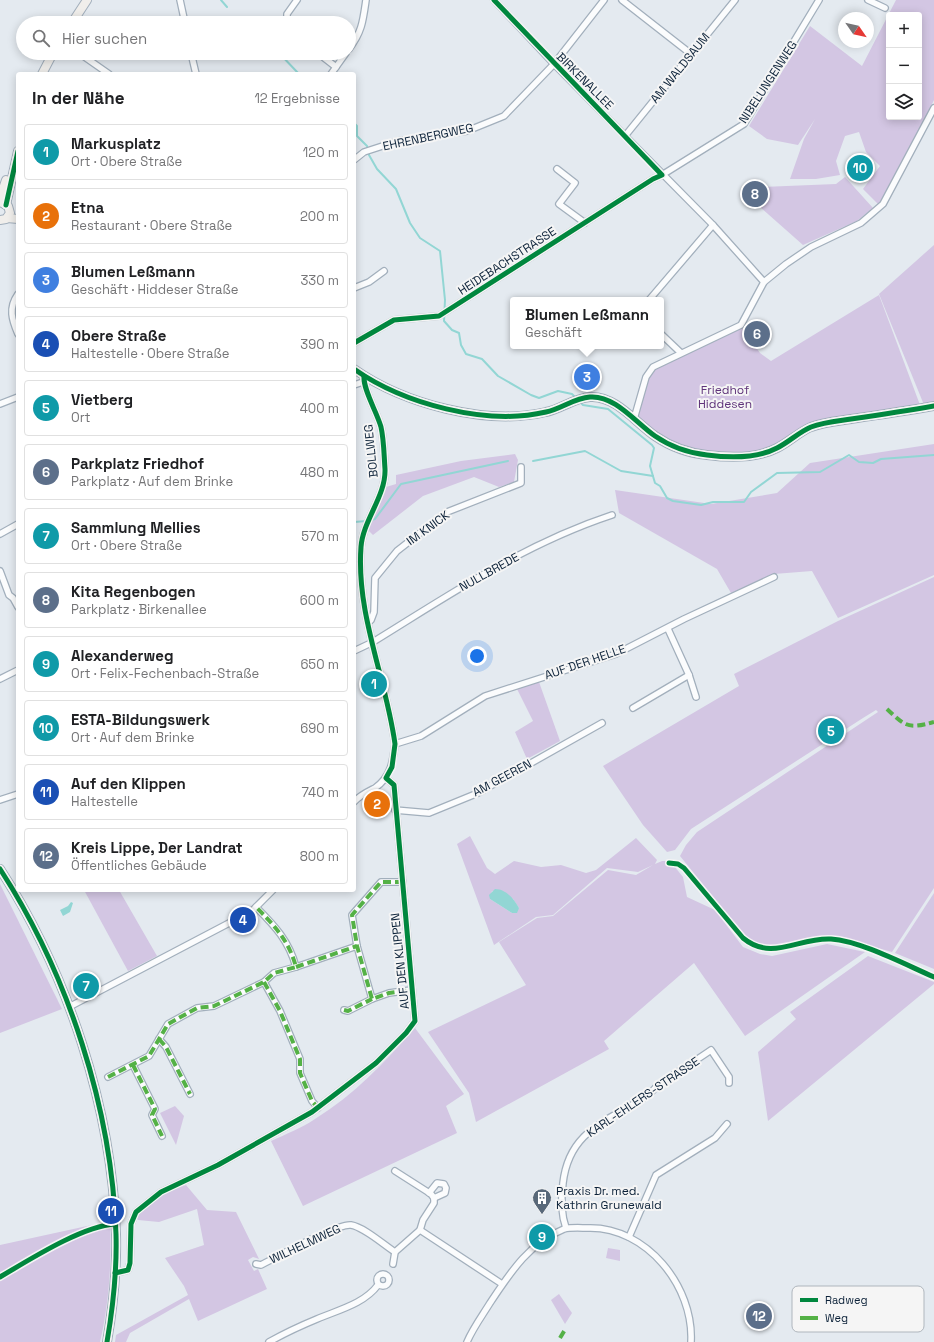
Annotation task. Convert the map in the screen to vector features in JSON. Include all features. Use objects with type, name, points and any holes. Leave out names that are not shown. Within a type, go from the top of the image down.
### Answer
[{"type":"main road","points":[[77,16],[87,0]]},
{"type":"main road","points":[[43,72],[49,60]]},
{"type":"main road","points":[[5,211],[16,158]]},
{"type":"main road","points":[[0,198],[7,178],[14,165]]},
{"type":"main road","points":[[5,211],[16,213]]},
{"type":"main road","points":[[5,211],[16,218]]},
{"type":"main road","points":[[356,371],[364,379],[412,398],[463,412],[500,417],[515,417],[548,412],[582,398],[590,397],[604,399],[634,419],[655,436],[678,449],[706,455],[741,457],[777,448],[811,427],[934,406]]},
{"type":"main road","points":[[0,869],[37,935],[69,1007],[93,1085],[106,1145],[114,1211],[115,1273],[107,1342]]},
{"type":"street","points":[[180,0],[183,16]]},
{"type":"street","points":[[287,16],[297,0]]},
{"type":"street","points":[[356,39],[362,26],[366,0]]},
{"type":"street","name":"BIRKENALLEE","points":[[494,0],[662,175],[713,225],[764,282]]},
{"type":"street","name":"EHRENBERGWEG","points":[[356,158],[364,152],[398,141],[468,131],[504,116],[554,64],[604,0]]},
{"type":"street","points":[[622,0],[691,54]]},
{"type":"street","name":"AM WALDSAUM","points":[[625,136],[735,0]]},
{"type":"street","name":"NIBELUNGENWEG","points":[[662,175],[744,124],[819,0]]},
{"type":"street","points":[[868,0],[885,8]]},
{"type":"street","points":[[89,60],[107,72]]},
{"type":"street","points":[[193,60],[196,72]]},
{"type":"street","points":[[327,60],[336,67]]},
{"type":"street","points":[[332,72],[341,60]]},
{"type":"street","points":[[634,419],[646,378],[653,367],[680,352],[741,324],[764,282],[786,264],[811,247],[860,223],[883,204],[934,108]]},
{"type":"street","points":[[558,169],[575,183],[560,204],[585,223]]},
{"type":"street","name":"HEIDEBACHSTRASSE","points":[[356,341],[394,320],[439,316],[653,179],[662,175]]},
{"type":"street","points":[[652,297],[713,225]]},
{"type":"street","points":[[356,287],[370,282],[384,271]]},
{"type":"street","points":[[16,298],[12,306],[12,314],[16,327]]},
{"type":"street","points":[[664,337],[680,352]]},
{"type":"street","points":[[356,384],[364,379]]},
{"type":"street","name":"BOLLWEG","points":[[364,379],[381,428],[385,470],[385,480],[364,531],[361,547],[361,588],[395,744],[392,767],[386,778]]},
{"type":"street","points":[[0,404],[16,398]]},
{"type":"street","name":"IM KNICK","points":[[368,623],[374,612],[376,578],[397,551],[447,512],[521,483],[521,467]]},
{"type":"street","name":"NULLBREDE","points":[[356,650],[373,642],[503,562],[560,534],[612,514]]},
{"type":"street","points":[[0,534],[16,525]]},
{"type":"street","points":[[0,571],[9,595],[16,604]]},
{"type":"street","name":"AUF DER HELLE","points":[[395,744],[420,736],[485,696],[616,654],[668,629],[684,619],[774,578]]},
{"type":"street","points":[[668,629],[689,675],[696,697]]},
{"type":"street","points":[[0,679],[16,671]]},
{"type":"street","points":[[633,708],[689,675]]},
{"type":"street","name":"AM GEEREN","points":[[395,810],[429,813],[478,793],[602,723]]},
{"type":"street","points":[[356,800],[386,778]]},
{"type":"street","name":"AUF DEN KLIPPEN","points":[[115,1273],[125,1272],[129,1266],[131,1224],[136,1212],[162,1192],[218,1165],[318,1108],[376,1063],[415,1021],[411,990],[394,785],[386,778]]},
{"type":"street","points":[[0,800],[16,795]]},
{"type":"street","points":[[372,999],[357,946],[352,915],[381,882],[403,882]]},
{"type":"street","points":[[69,1007],[176,952],[256,907],[271,892]]},
{"type":"street","points":[[256,907],[277,928],[286,940],[292,952],[296,967]]},
{"type":"street","points":[[108,1077],[149,1056],[168,1024],[197,1008],[214,1006],[264,982],[274,973],[357,946]]},
{"type":"street","points":[[264,982],[280,1011],[300,1059],[300,1073],[312,1101],[318,1108]]},
{"type":"street","points":[[344,1010],[348,1011],[389,992],[411,990]]},
{"type":"street","points":[[159,1040],[166,1047],[190,1094]]},
{"type":"street","name":"KARL-EHLERS-STRASSE","points":[[566,1228],[563,1220],[562,1194],[564,1171],[571,1151],[589,1130],[648,1095],[657,1086],[711,1050],[729,1077],[729,1083]]},
{"type":"street","points":[[133,1065],[155,1109],[152,1115],[162,1136]]},
{"type":"street","points":[[628,1237],[656,1175],[715,1138],[727,1124]]},
{"type":"street","points":[[395,1171],[429,1193],[434,1198]]},
{"type":"street","points":[[429,1193],[437,1183],[444,1184],[446,1188],[445,1193],[434,1198]]},
{"type":"street","points":[[393,1264],[395,1252],[420,1230],[423,1220],[434,1203],[434,1198]]},
{"type":"street","name":"WILHELMWEG","points":[[256,1264],[261,1265],[330,1231],[350,1225],[358,1227],[395,1252]]},
{"type":"street","points":[[467,1342],[502,1284],[523,1257],[533,1248],[542,1241],[566,1228],[601,1228],[628,1237],[647,1249],[664,1264],[676,1282],[685,1301],[690,1317],[692,1342]]},
{"type":"street","points":[[420,1230],[502,1284]]},
{"type":"street","points":[[269,1342],[297,1328],[351,1306],[366,1297],[378,1285]]},
{"type":"green space","points":[[896,0],[934,0],[934,100],[889,193],[878,204],[863,189],[880,166],[866,152],[859,132],[845,136],[836,161],[840,175],[816,179],[790,179],[804,139],[815,119],[798,145],[767,139],[749,126],[810,26],[862,66],[871,48],[874,48],[874,43],[886,19],[886,120],[922,120],[922,12],[890,12]]},
{"type":"green space","points":[[845,177],[873,208],[857,221],[803,245],[751,199],[764,192],[762,187],[836,184]]},
{"type":"green space","points":[[934,245],[934,403],[924,405],[879,294]]},
{"type":"green space","name":"Friedhof Hiddesen","points":[[879,295],[920,405],[810,425],[775,446],[753,453],[720,454],[691,451],[667,441],[638,418],[648,378],[656,367],[742,327],[760,353],[771,361]]},
{"type":"green space","points":[[934,444],[934,575],[838,618],[812,571],[774,574],[731,593],[717,569],[619,513],[615,490],[711,504],[777,493],[810,463]]},
{"type":"green space","points":[[515,454],[518,460],[514,482],[499,487],[474,477],[423,496],[373,535],[368,530],[386,487],[396,484],[396,475],[461,461]]},
{"type":"green space","points":[[934,577],[934,888],[892,952],[831,935],[773,947],[755,943],[744,935],[680,856],[686,845],[697,832],[878,712],[876,710],[863,718],[691,829],[675,850],[667,852],[643,825],[603,766],[739,686],[734,674],[838,621]]},
{"type":"green space","points":[[539,682],[560,741],[527,759],[515,732],[533,721],[517,689]]},
{"type":"green space","points":[[470,836],[487,868],[495,874],[514,861],[541,867],[561,865],[586,873],[596,870],[636,838],[657,860],[655,864],[662,861],[670,861],[683,877],[687,897],[715,910],[743,947],[760,954],[772,956],[827,944],[865,952],[745,1036],[694,963],[604,1041],[609,1049],[476,1122],[469,1093],[428,1032],[526,985],[499,942],[537,918],[553,916],[608,870],[636,875],[653,865],[638,872],[607,868],[553,915],[536,917],[494,945],[457,844]],"holes":[[[492,891],[513,899],[519,908],[512,913],[490,899]]]},
{"type":"green space","points":[[0,884],[62,1009],[0,1033]]},
{"type":"green space","points":[[85,892],[120,892],[157,956],[128,971]]},
{"type":"green space","points":[[934,893],[934,969],[895,953]]},
{"type":"green space","points":[[868,956],[934,982],[934,984],[768,1121],[758,1052],[796,1019],[790,1012]]},
{"type":"green space","points":[[415,1028],[464,1094],[446,1106],[457,1133],[303,1206],[271,1141],[310,1122],[329,1110],[356,1089]]},
{"type":"green space","points":[[175,1106],[184,1116],[176,1145],[160,1113]]},
{"type":"green space","points":[[186,1185],[207,1210],[236,1212],[259,1259],[253,1257],[248,1260],[254,1271],[258,1269],[267,1289],[198,1321],[189,1299],[130,1333],[126,1342],[115,1342],[116,1335],[188,1295],[184,1286],[165,1258],[204,1245],[197,1209],[159,1222],[138,1220],[135,1216],[164,1193]]},
{"type":"green space","points":[[110,1221],[111,1251],[109,1282],[106,1313],[100,1342],[0,1342],[0,1245]]},
{"type":"green space","points":[[608,1248],[620,1250],[620,1261],[606,1258]]},
{"type":"green space","points":[[559,1294],[572,1313],[565,1324],[551,1300]]},
{"type":"water","points":[[495,889],[503,891],[515,901],[519,908],[517,913],[512,913],[490,899],[489,895]]},
{"type":"water","points":[[71,902],[73,903],[70,912],[63,916],[60,910],[68,906]]},
{"type":"waterway","points":[[221,0],[227,7]]},
{"type":"waterway","points":[[286,60],[297,72]]},
{"type":"waterway","points":[[356,125],[357,136],[367,146],[369,155],[377,169],[396,189],[410,223],[420,238],[440,251],[445,300],[444,321],[452,330],[459,333],[461,345],[466,354],[482,359],[498,376],[531,395],[539,398],[558,391],[572,394],[575,397]]},
{"type":"waterway","points":[[580,402],[583,405],[608,409],[652,445],[654,448],[650,466],[655,483],[660,486],[667,498],[673,501],[701,505],[713,502],[744,502],[751,492],[777,473],[820,472],[849,455],[859,462],[873,463],[881,459],[934,455]]},
{"type":"waterway","points":[[533,461],[585,451],[621,471],[653,476]]},
{"type":"waterway","points":[[371,520],[375,519],[401,484],[508,461]]},
{"type":"waterway","points":[[356,522],[367,521]]},
{"type":"marked path","points":[[887,709],[899,720],[908,725],[913,726],[934,722]]},
{"type":"marked path","points":[[403,882],[381,882],[352,915],[357,946],[372,999],[389,993],[411,990]]},
{"type":"marked path","points":[[108,1077],[149,1056],[168,1024],[197,1008],[214,1006],[264,982],[274,973],[296,967],[289,949],[280,934],[256,907]]},
{"type":"marked path","points":[[296,967],[357,946]]},
{"type":"marked path","points":[[264,982],[280,1011],[300,1059],[300,1073],[312,1101],[318,1108]]},
{"type":"marked path","points":[[344,1010],[348,1011],[372,999]]},
{"type":"marked path","points":[[159,1039],[166,1047],[190,1094]]},
{"type":"marked path","points":[[133,1065],[155,1109],[152,1115],[162,1136]]},
{"type":"marked path","points":[[560,1338],[566,1328]]},
{"type":"cycle path","points":[[356,342],[394,320],[439,316],[653,179],[662,175],[494,0]]},
{"type":"cycle path","points":[[6,205],[16,160]]},
{"type":"cycle path","points":[[356,370],[374,381],[421,402],[472,414],[523,416],[552,411],[573,401],[584,398],[590,397],[608,400],[625,411],[655,436],[673,446],[693,453],[725,457],[752,456],[769,452],[807,429],[821,424],[934,406]]},
{"type":"cycle path","points":[[115,1273],[128,1270],[130,1263],[131,1224],[136,1212],[161,1192],[218,1165],[312,1112],[376,1063],[406,1033],[415,1021],[394,785],[386,778],[392,767],[395,744],[391,719],[367,621],[361,572],[361,547],[363,537],[382,489],[385,469],[381,427],[368,394],[364,382],[364,376]]},
{"type":"cycle path","points":[[669,863],[678,864],[684,868],[743,938],[754,945],[764,948],[775,948],[786,947],[819,939],[843,941],[883,954],[934,977]]},
{"type":"cycle path","points":[[0,869],[24,910],[66,997],[82,1044],[106,1139],[113,1186],[116,1234],[114,1288],[107,1342]]},
{"type":"cycle path","points":[[0,1277],[40,1253],[72,1237],[102,1226],[115,1224]]},
{"type":"place","name":"ESTA-Bildungswerk","points":[[860,168]]},
{"type":"place","name":"Kita Regenbogen","points":[[755,194]]},
{"type":"place","name":"Parkplatz Friedhof","points":[[757,334]]},
{"type":"place","name":"Blumen Leßmann","points":[[587,377]]},
{"type":"place","name":"Markusplatz","points":[[374,684]]},
{"type":"place","name":"Vietberg","points":[[831,731]]},
{"type":"place","name":"Etna","points":[[377,804]]},
{"type":"place","name":"Obere Straße","points":[[243,920]]},
{"type":"place","name":"Sammlung Mellies","points":[[86,986]]},
{"type":"place","name":"Auf den Klippen","points":[[111,1211]]},
{"type":"place","name":"Praxis Dr. med. Kathrin Grunewald","points":[[542,1215]]},
{"type":"place","name":"Alexanderweg","points":[[542,1237]]},
{"type":"place","name":"Kreis Lippe, Der Landrat","points":[[759,1316]]}]
